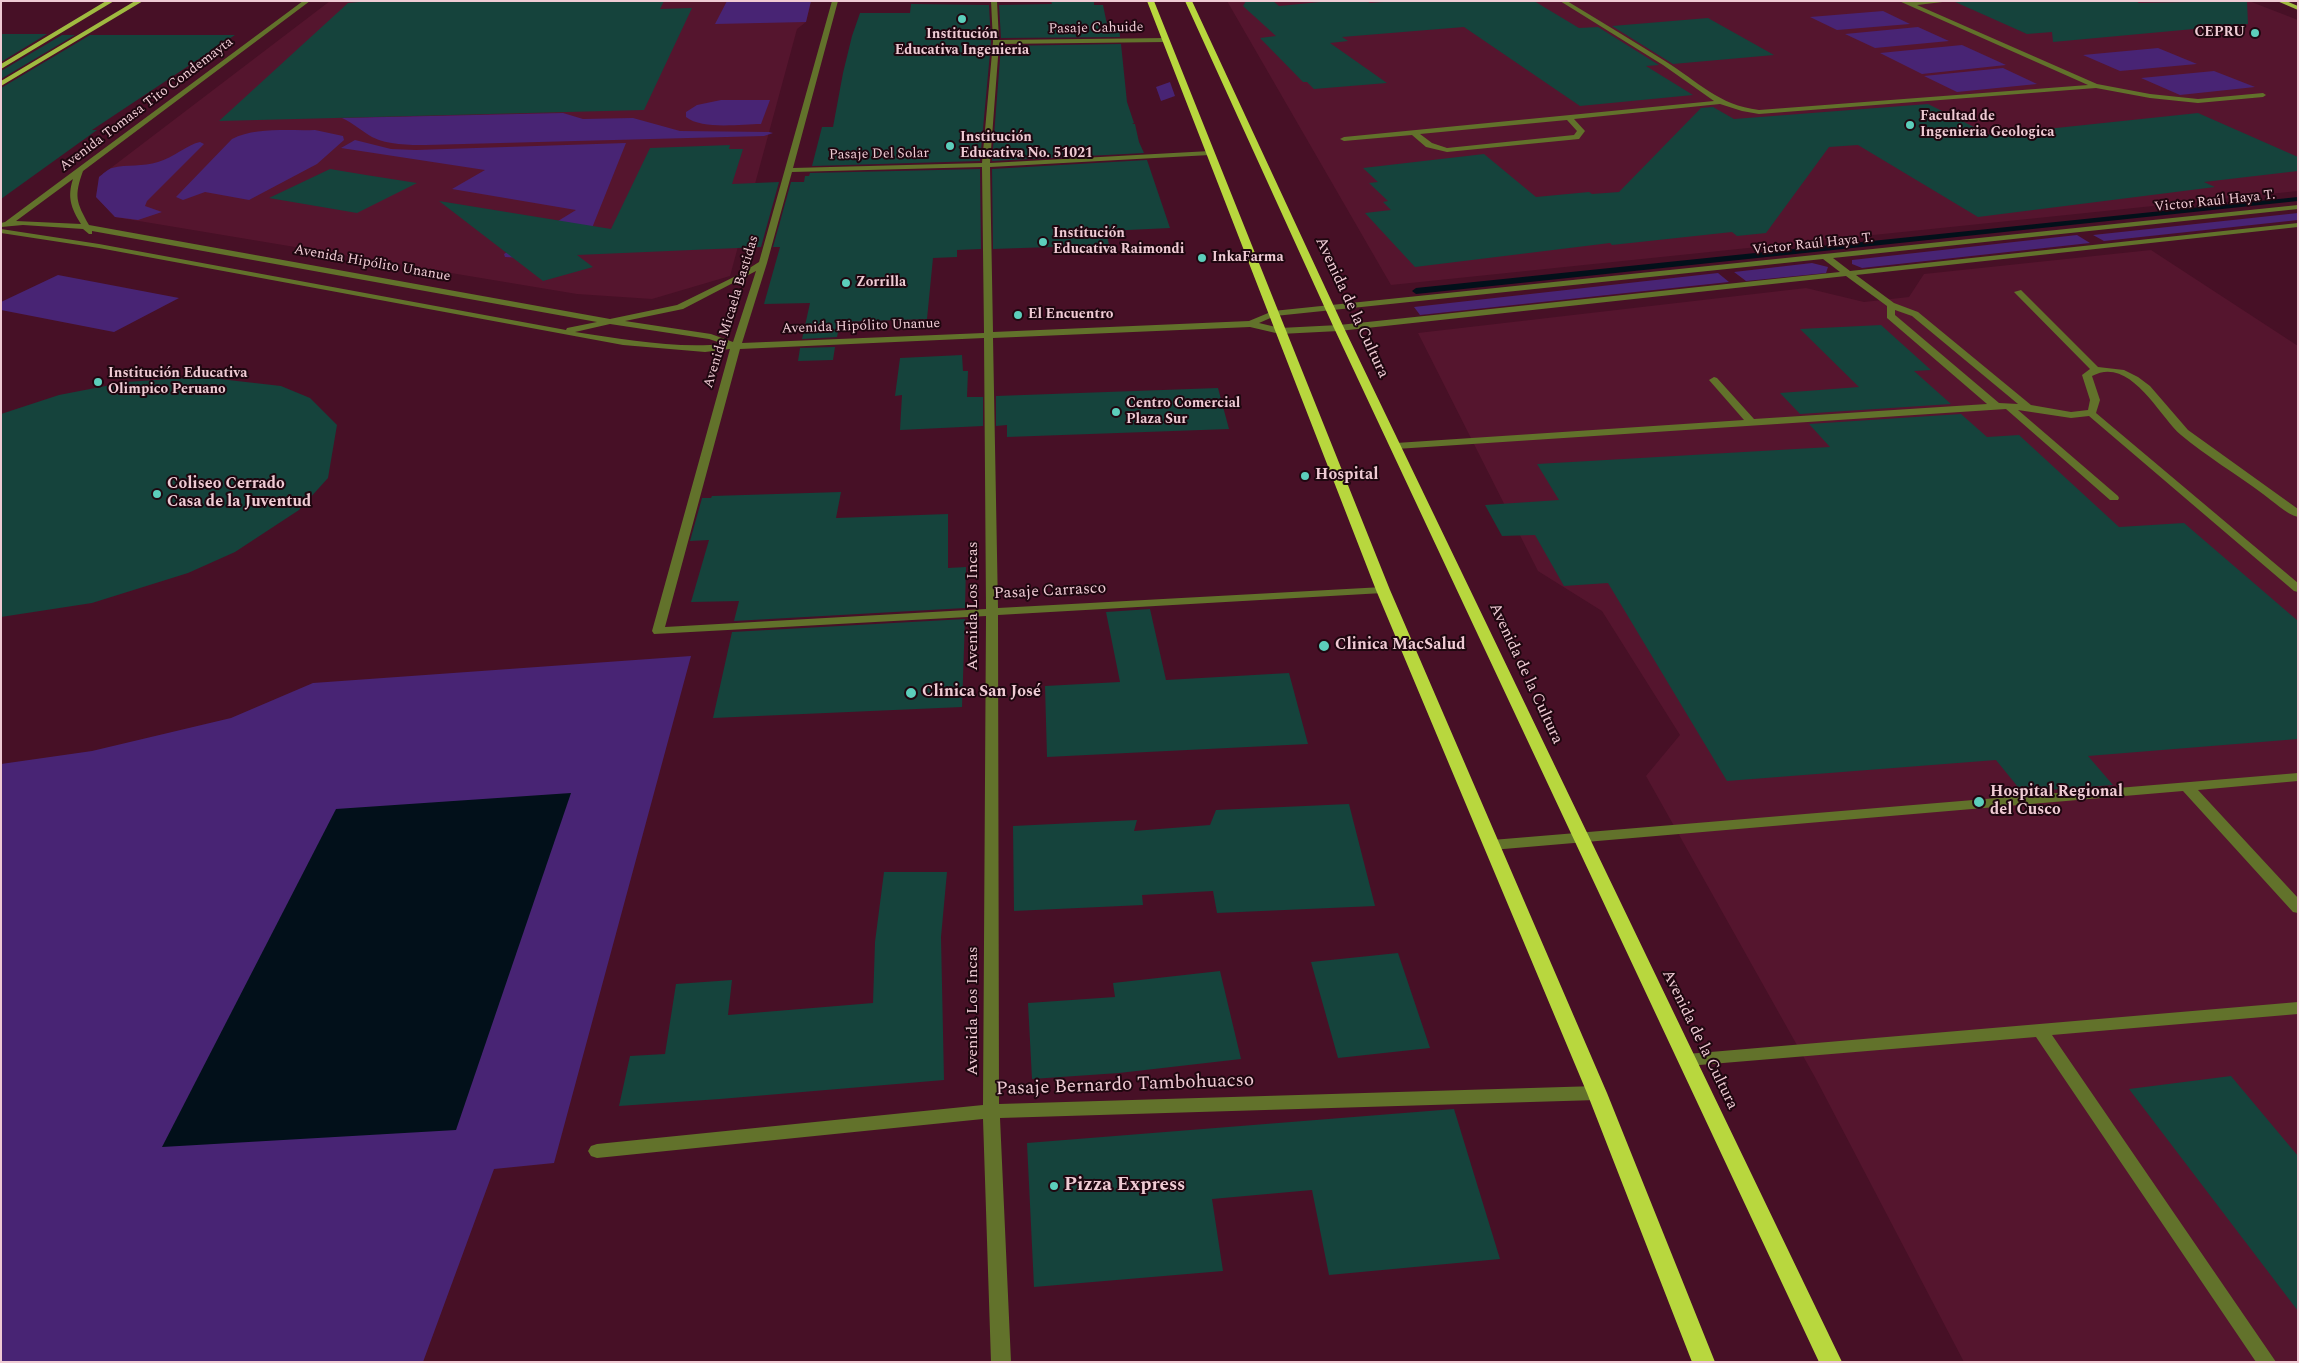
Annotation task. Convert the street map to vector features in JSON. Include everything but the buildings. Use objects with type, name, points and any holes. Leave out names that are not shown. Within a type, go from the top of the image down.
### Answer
[{"type":"highway","points":[[1150,1],[1383,590],[1597,1093],[1704,1362]]},
{"type":"highway","name":"Avenida de la Cultura","points":[[1188,1],[1330,309],[1831,1362]]},
{"type":"main road","points":[[1,67],[112,1]]},
{"type":"main road","points":[[1,84],[140,1]]},
{"type":"main road","points":[[2280,1],[2298,8]]},
{"type":"street","name":"Avenida Tomasa Tito Condemayta","points":[[3,227],[307,1]]},
{"type":"street","name":"Avenida Micaela Bastidas","points":[[658,631],[736,346],[763,263],[835,1]]},
{"type":"street","name":"Avenida Los Incas","points":[[994,1],[996,42],[986,165],[992,612],[991,1111],[1000,1362]]},
{"type":"street","points":[[1563,1],[1667,66],[1718,102],[1734,109],[1759,112],[2096,86]]},
{"type":"street","points":[[1902,1],[2096,86],[2150,96],[2198,100],[2263,95]]},
{"type":"street","points":[[1909,4],[1948,1]]},
{"type":"street","name":"Pasaje Cahuide","points":[[996,42],[1166,40]]},
{"type":"street","points":[[1344,138],[1718,102]]},
{"type":"street","points":[[1413,132],[1430,145],[1442,149],[1458,150],[1576,137],[1580,131],[1568,117]]},
{"type":"street","name":"Pasaje Del Solar","points":[[788,170],[986,165],[1210,153]]},
{"type":"street","points":[[80,170],[72,192],[72,201],[99,246]]},
{"type":"street","name":"Victor Raúl Haya T.","points":[[1250,324],[1273,314],[2298,207]]},
{"type":"street","name":"Victor Raúl Haya T.","points":[[1250,324],[1280,330],[1339,328],[2298,225]]},
{"type":"street","name":"Avenida Hipólito Unanue","points":[[3,227],[560,332],[623,342],[704,349],[736,346],[1250,324]]},
{"type":"street","name":"Avenida Hipólito Unanue","points":[[3,227],[86,227],[613,322],[711,337],[736,346]]},
{"type":"street","points":[[1826,257],[1891,305],[1915,314],[2028,407]]},
{"type":"street","points":[[560,332],[613,322],[687,304],[743,276],[763,263]]},
{"type":"street","points":[[2018,292],[2096,370]]},
{"type":"street","points":[[1891,305],[1890,316],[1996,406]]},
{"type":"street","points":[[1396,446],[1996,406],[2028,407],[2071,415],[2091,413],[2096,408],[2097,401],[2090,388],[2087,375],[2096,370],[2124,373],[2147,388],[2184,432],[2298,514]]},
{"type":"street","points":[[1714,380],[1750,421]]},
{"type":"street","points":[[2009,407],[2114,498]]},
{"type":"street","points":[[2091,413],[2298,589]]},
{"type":"street","name":"Pasaje Carrasco","points":[[658,631],[1383,590]]},
{"type":"street","points":[[1492,845],[2298,777]]},
{"type":"street","points":[[2187,787],[2298,908]]},
{"type":"street","points":[[1687,1060],[2298,1008]]},
{"type":"street","points":[[2039,1029],[2267,1362]]},
{"type":"street","name":"Pasaje Bernardo Tambohuacso","points":[[597,1151],[991,1111],[1597,1093]]},
{"type":"shaded area","points":[[330,1],[811,1],[806,22],[797,29],[730,276],[652,299],[577,294],[115,217],[96,197],[99,177]]},
{"type":"shaded area","points":[[727,1],[811,1],[806,22],[715,24]]},
{"type":"shaded area","points":[[1227,1],[2249,1],[2298,20],[2298,191],[1391,285]]},
{"type":"shaded area","points":[[1883,11],[1910,24],[1837,30],[1810,17]]},
{"type":"shaded area","points":[[1918,27],[1949,41],[1875,48],[1845,34]]},
{"type":"shaded area","points":[[1962,45],[2006,65],[1922,74],[1880,53]]},
{"type":"shaded area","points":[[2158,48],[2197,64],[2120,71],[2083,55]]},
{"type":"shaded area","points":[[2003,68],[2037,84],[1957,92],[1924,76]]},
{"type":"shaded area","points":[[2214,71],[2255,87],[2180,95],[2141,78]]},
{"type":"shaded area","points":[[1170,82],[1175,96],[1161,101],[1156,87]]},
{"type":"shaded area","points":[[721,100],[770,100],[761,124],[711,125],[702,124],[686,117],[686,112],[697,105]]},
{"type":"shaded area","points":[[563,113],[583,119],[633,118],[680,131],[773,133],[764,136],[413,145],[378,140],[342,118]]},
{"type":"shaded area","points":[[315,130],[343,136],[344,140],[317,164],[249,200],[205,192],[183,200],[176,197],[232,139],[241,135],[262,131]]},
{"type":"shaded area","points":[[355,140],[391,149],[416,150],[626,143],[590,233],[524,258],[505,257],[504,254],[576,210],[452,189],[485,170],[341,148]]},
{"type":"shaded area","points":[[200,142],[204,144],[147,201],[145,206],[162,212],[138,220],[115,217],[96,197],[99,177],[107,170],[158,162],[190,145]]},
{"type":"shaded area","points":[[2298,213],[2298,220],[2104,241],[2093,235]]},
{"type":"shaded area","points":[[2077,235],[2090,243],[1862,268],[1852,264],[1852,260]]},
{"type":"shaded area","name":"Hospital Regional del Cusco","points":[[2151,250],[2298,346],[2298,1362],[1964,1362],[1816,1079],[1646,776],[1680,735],[1602,611],[1538,571],[1418,333],[1806,288],[1864,302],[1909,297],[1924,274]]},
{"type":"shaded area","points":[[1812,263],[1828,267],[1826,273],[1746,281],[1734,272]]},
{"type":"shaded area","points":[[1718,273],[1729,282],[1420,315],[1414,307]]},
{"type":"shaded area","points":[[58,275],[179,298],[114,332],[1,310],[1,302]]},
{"type":"shaded area","points":[[691,656],[554,1163],[494,1169],[423,1362],[1,1362],[1,764],[92,751],[231,718],[313,683]]},
{"type":"shaded area","points":[[571,793],[456,1130],[162,1147],[336,809]]},
{"type":"waterway","points":[[1416,291],[2298,199]]},
{"type":"place","name":"Institución Educativa Ingenieria","points":[[962,19]]},
{"type":"place","name":"CEPRU","points":[[2255,33]]},
{"type":"place","name":"Facultad de Ingenieria Geologica","points":[[1910,125]]},
{"type":"place","name":"Institución Educativa No. 51021","points":[[950,146]]},
{"type":"place","name":"Institución Educativa Raimondi","points":[[1043,242]]},
{"type":"place","name":"InkaFarma","points":[[1202,258]]},
{"type":"place","name":"Zorrilla","points":[[846,283]]},
{"type":"place","name":"El Encuentro","points":[[1018,315]]},
{"type":"place","name":"Institución Educativa Olimpico Peruano","points":[[98,382]]},
{"type":"place","name":"Centro Comercial Plaza Sur","points":[[1116,412]]},
{"type":"place","name":"Hospital","points":[[1305,476]]},
{"type":"place","name":"Coliseo Cerrado Casa de la Juventud","points":[[157,494]]},
{"type":"place","name":"Clinica MacSalud","points":[[1324,646]]},
{"type":"place","name":"Clinica San José","points":[[911,693]]},
{"type":"place","name":"Hospital Regional del Cusco","points":[[1979,802]]},
{"type":"place","name":"Pizza Express","points":[[1054,1186]]}]
